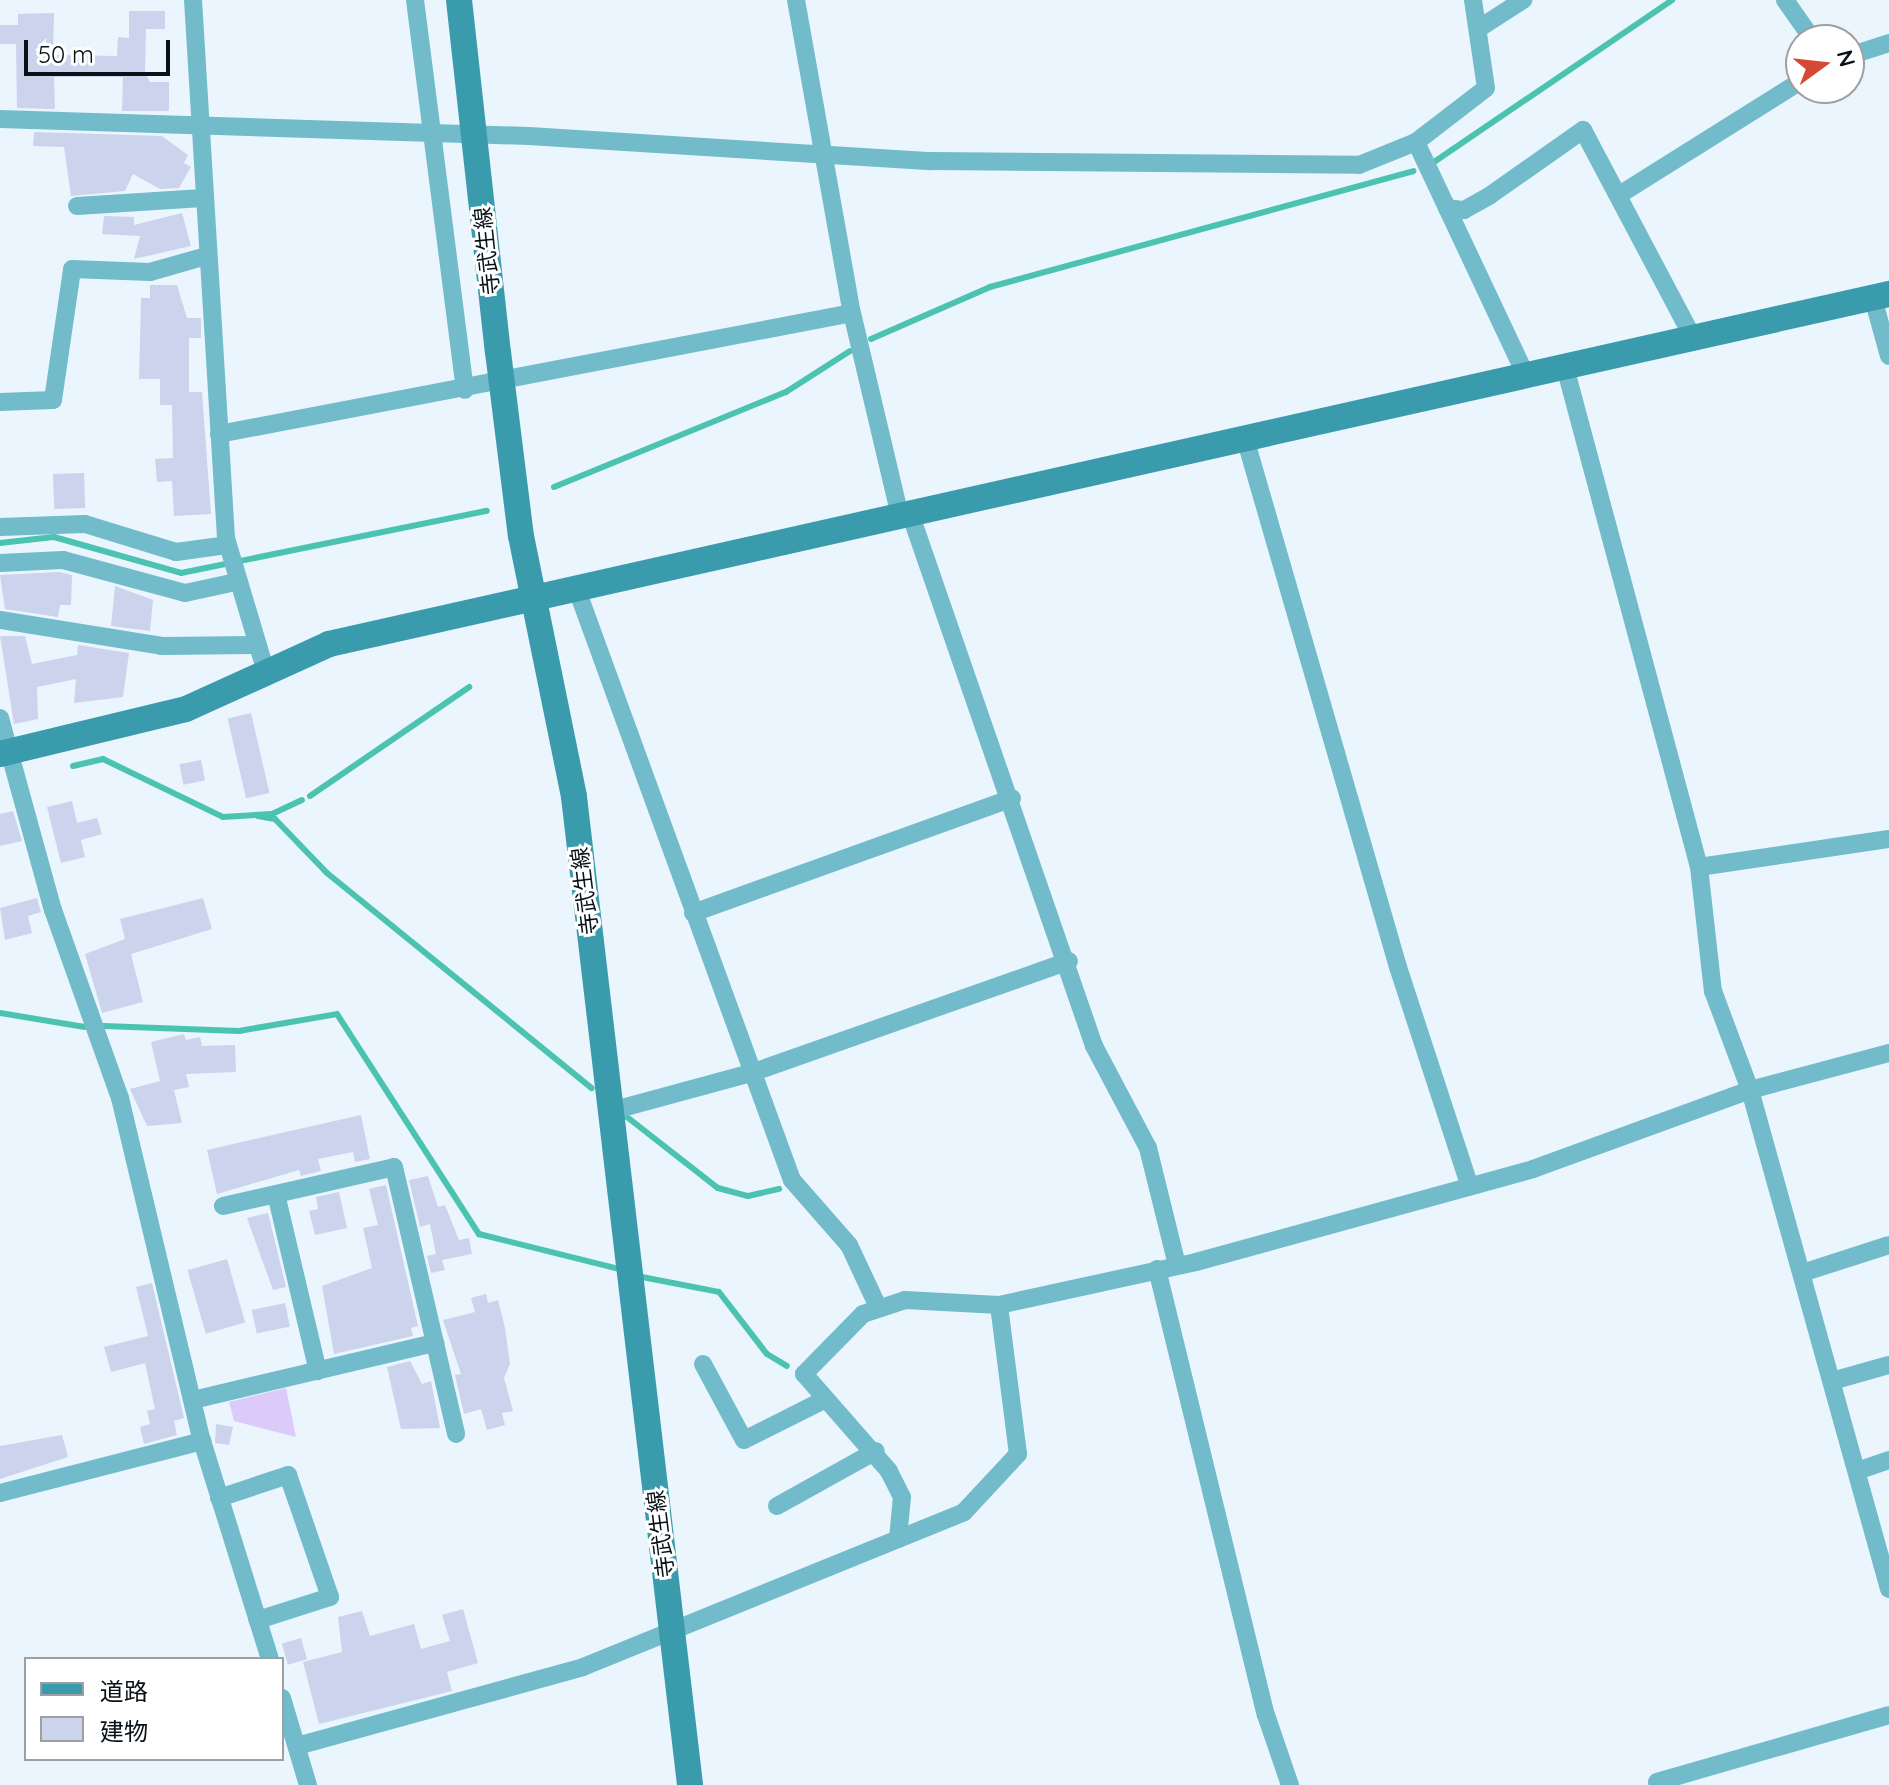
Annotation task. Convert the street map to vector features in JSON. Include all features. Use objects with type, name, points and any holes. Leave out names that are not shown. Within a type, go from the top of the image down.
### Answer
[{"type":"street","points":[[193,0],[206,256],[227,548],[259,657]]},
{"type":"street","points":[[415,0],[435,134],[465,390]]},
{"type":"street","name":"寺武生線","points":[[459,0],[498,352],[532,598],[574,797],[690,1785]]},
{"type":"street","points":[[796,0],[827,154],[852,313],[905,514],[1012,798],[1069,961],[1099,1059],[1148,1148],[1177,1265]]},
{"type":"street","points":[[0,119],[199,124],[827,154],[1359,165],[1416,142],[1486,88],[1473,0]]},
{"type":"street","points":[[1478,29],[1523,0]]},
{"type":"street","points":[[1785,0],[1802,24]]},
{"type":"street","points":[[1865,51],[1889,43]]},
{"type":"street","points":[[1619,195],[1785,91]]},
{"type":"street","points":[[1447,208],[1464,210],[1489,196],[1583,130],[1693,338]]},
{"type":"street","points":[[1416,142],[1526,376]]},
{"type":"street","points":[[77,206],[203,198]]},
{"type":"street","points":[[0,402],[53,400],[72,269],[150,272],[206,256]]},
{"type":"street","points":[[0,620],[162,646],[259,657],[329,644],[1881,296],[1889,356]]},
{"type":"street","points":[[219,434],[465,390],[852,313]]},
{"type":"street","points":[[1565,367],[1699,867],[1713,991],[1750,1090],[1889,1589]]},
{"type":"street","points":[[1245,438],[1398,967],[1470,1187]]},
{"type":"street","points":[[0,527],[85,524],[183,553],[227,548]]},
{"type":"street","points":[[0,563],[72,561],[185,593],[235,580]]},
{"type":"street","points":[[576,587],[751,1073],[795,1186],[849,1245],[878,1307]]},
{"type":"street","points":[[4,753],[186,709],[259,657]]},
{"type":"street","points":[[0,718],[4,753],[53,910],[120,1098],[202,1441],[269,1657]]},
{"type":"street","points":[[693,913],[1012,798]]},
{"type":"street","points":[[1699,867],[1889,839]]},
{"type":"street","points":[[611,1111],[751,1073],[1069,961]]},
{"type":"street","points":[[898,1539],[902,1497],[876,1451],[824,1400],[804,1374],[849,1326],[878,1307],[922,1299],[999,1305],[1177,1265],[1470,1187],[1750,1090],[1889,1053]]},
{"type":"street","points":[[223,1206],[394,1167],[456,1434]]},
{"type":"street","points":[[276,1194],[318,1371]]},
{"type":"street","points":[[1802,1273],[1889,1245]]},
{"type":"street","points":[[1157,1269],[1266,1715],[1290,1785]]},
{"type":"street","points":[[297,1746],[583,1667],[964,1512],[1018,1454],[999,1305]]},
{"type":"street","points":[[193,1400],[435,1343]]},
{"type":"street","points":[[703,1364],[744,1440],[824,1400]]},
{"type":"street","points":[[1832,1381],[1889,1365]]},
{"type":"street","points":[[0,1493],[202,1441]]},
{"type":"street","points":[[777,1506],[876,1451]]},
{"type":"street","points":[[1857,1471],[1889,1460]]},
{"type":"street","points":[[219,1498],[288,1475],[330,1597],[258,1620]]},
{"type":"street","points":[[284,1704],[308,1785]]},
{"type":"street","points":[[1657,1782],[1889,1715]]},
{"type":"shaded area","points":[[286,1388],[296,1437],[234,1421],[229,1402]]},
{"type":"building","points":[[129,11],[165,11],[165,29],[146,29],[145,72],[150,82],[169,82],[169,111],[122,111],[123,77],[54,77],[55,109],[17,108],[16,44],[0,44],[0,25],[18,25],[18,14],[54,13],[53,55],[117,56],[118,37],[129,38]]},
{"type":"building","points":[[34,132],[162,136],[188,155],[184,163],[191,167],[179,188],[160,189],[133,174],[125,191],[71,196],[64,147],[33,146]]},
{"type":"building","points":[[182,213],[191,246],[134,259],[140,236],[102,234],[104,216],[134,217],[134,225]]},
{"type":"building","points":[[150,285],[177,285],[187,318],[201,318],[201,338],[189,338],[189,392],[202,392],[211,514],[174,516],[172,481],[157,482],[155,459],[173,458],[172,405],[160,405],[160,379],[139,379],[141,298],[150,298]]},
{"type":"building","points":[[84,473],[85,508],[54,509],[53,474]]},
{"type":"building","points":[[59,572],[72,575],[71,605],[60,605],[58,617],[5,609],[0,575]]},
{"type":"building","points":[[115,586],[153,600],[150,631],[111,626]]},
{"type":"building","points":[[0,636],[25,636],[32,664],[77,655],[78,645],[129,653],[123,697],[74,703],[76,679],[37,687],[38,719],[14,724]]},
{"type":"building","points":[[251,713],[269,793],[246,798],[228,718]]},
{"type":"building","points":[[201,760],[205,781],[183,785],[179,764]]},
{"type":"building","points":[[72,801],[77,823],[97,818],[102,834],[81,840],[85,857],[61,863],[47,807]]},
{"type":"building","points":[[13,811],[22,841],[0,846],[0,814]]},
{"type":"building","points":[[37,898],[41,912],[28,916],[32,933],[5,940],[0,908]]},
{"type":"building","points":[[203,898],[212,929],[131,954],[143,1002],[102,1013],[85,954],[125,939],[120,919]]},
{"type":"building","points":[[184,1034],[186,1040],[200,1037],[202,1046],[235,1045],[236,1072],[186,1074],[189,1087],[174,1090],[182,1123],[147,1126],[130,1089],[160,1081],[151,1042]]},
{"type":"building","points":[[361,1115],[370,1159],[355,1162],[353,1152],[318,1159],[321,1171],[301,1176],[299,1170],[217,1194],[207,1150]]},
{"type":"building","points":[[428,1176],[438,1207],[445,1205],[459,1240],[469,1238],[472,1254],[442,1260],[445,1270],[431,1273],[427,1256],[436,1254],[430,1224],[420,1227],[409,1180]]},
{"type":"building","points":[[386,1185],[418,1326],[411,1328],[413,1336],[334,1354],[322,1286],[372,1268],[363,1228],[378,1225],[369,1189]]},
{"type":"building","points":[[339,1192],[347,1228],[315,1235],[309,1211],[318,1209],[316,1197]]},
{"type":"building","points":[[268,1213],[286,1287],[273,1290],[247,1218]]},
{"type":"building","points":[[227,1259],[245,1322],[206,1334],[188,1270]]},
{"type":"building","points":[[152,1283],[184,1418],[174,1421],[177,1435],[144,1444],[140,1427],[150,1424],[147,1411],[155,1409],[145,1363],[111,1372],[104,1347],[148,1336],[136,1287]]},
{"type":"building","points":[[486,1294],[488,1303],[498,1300],[505,1328],[510,1364],[504,1378],[513,1411],[502,1413],[505,1425],[487,1430],[481,1409],[464,1414],[455,1375],[461,1374],[443,1320],[475,1312],[471,1298]]},
{"type":"building","points":[[285,1303],[290,1326],[257,1334],[252,1310]]},
{"type":"building","points":[[410,1361],[422,1384],[431,1381],[440,1428],[401,1429],[387,1367]]},
{"type":"building","points":[[216,1424],[233,1427],[229,1445],[215,1443]]},
{"type":"building","points":[[62,1435],[68,1457],[0,1479],[0,1446]]},
{"type":"building","points":[[463,1609],[478,1663],[447,1672],[452,1691],[319,1724],[303,1662],[342,1652],[338,1617],[362,1611],[370,1636],[414,1624],[421,1649],[450,1641],[442,1615]]},
{"type":"building","points":[[301,1638],[307,1659],[288,1665],[282,1644]]},
{"type":"waterway","points":[[1434,162],[1672,0]]},
{"type":"waterway","points":[[871,339],[990,287],[1413,171]]},
{"type":"waterway","points":[[554,487],[786,392],[850,351]]},
{"type":"waterway","points":[[0,543],[54,537],[181,573],[487,511]]},
{"type":"waterway","points":[[310,796],[469,687]]},
{"type":"waterway","points":[[73,766],[103,759],[223,817],[272,814],[302,800]]},
{"type":"waterway","points":[[258,816],[275,819],[327,873],[592,1088]]},
{"type":"waterway","points":[[0,1013],[85,1027]]},
{"type":"waterway","points":[[104,1026],[239,1031],[337,1014],[479,1234],[623,1270]]},
{"type":"waterway","points":[[627,1117],[718,1188],[748,1196],[779,1189]]},
{"type":"waterway","points":[[642,1277],[719,1292],[767,1354],[787,1366]]}]
